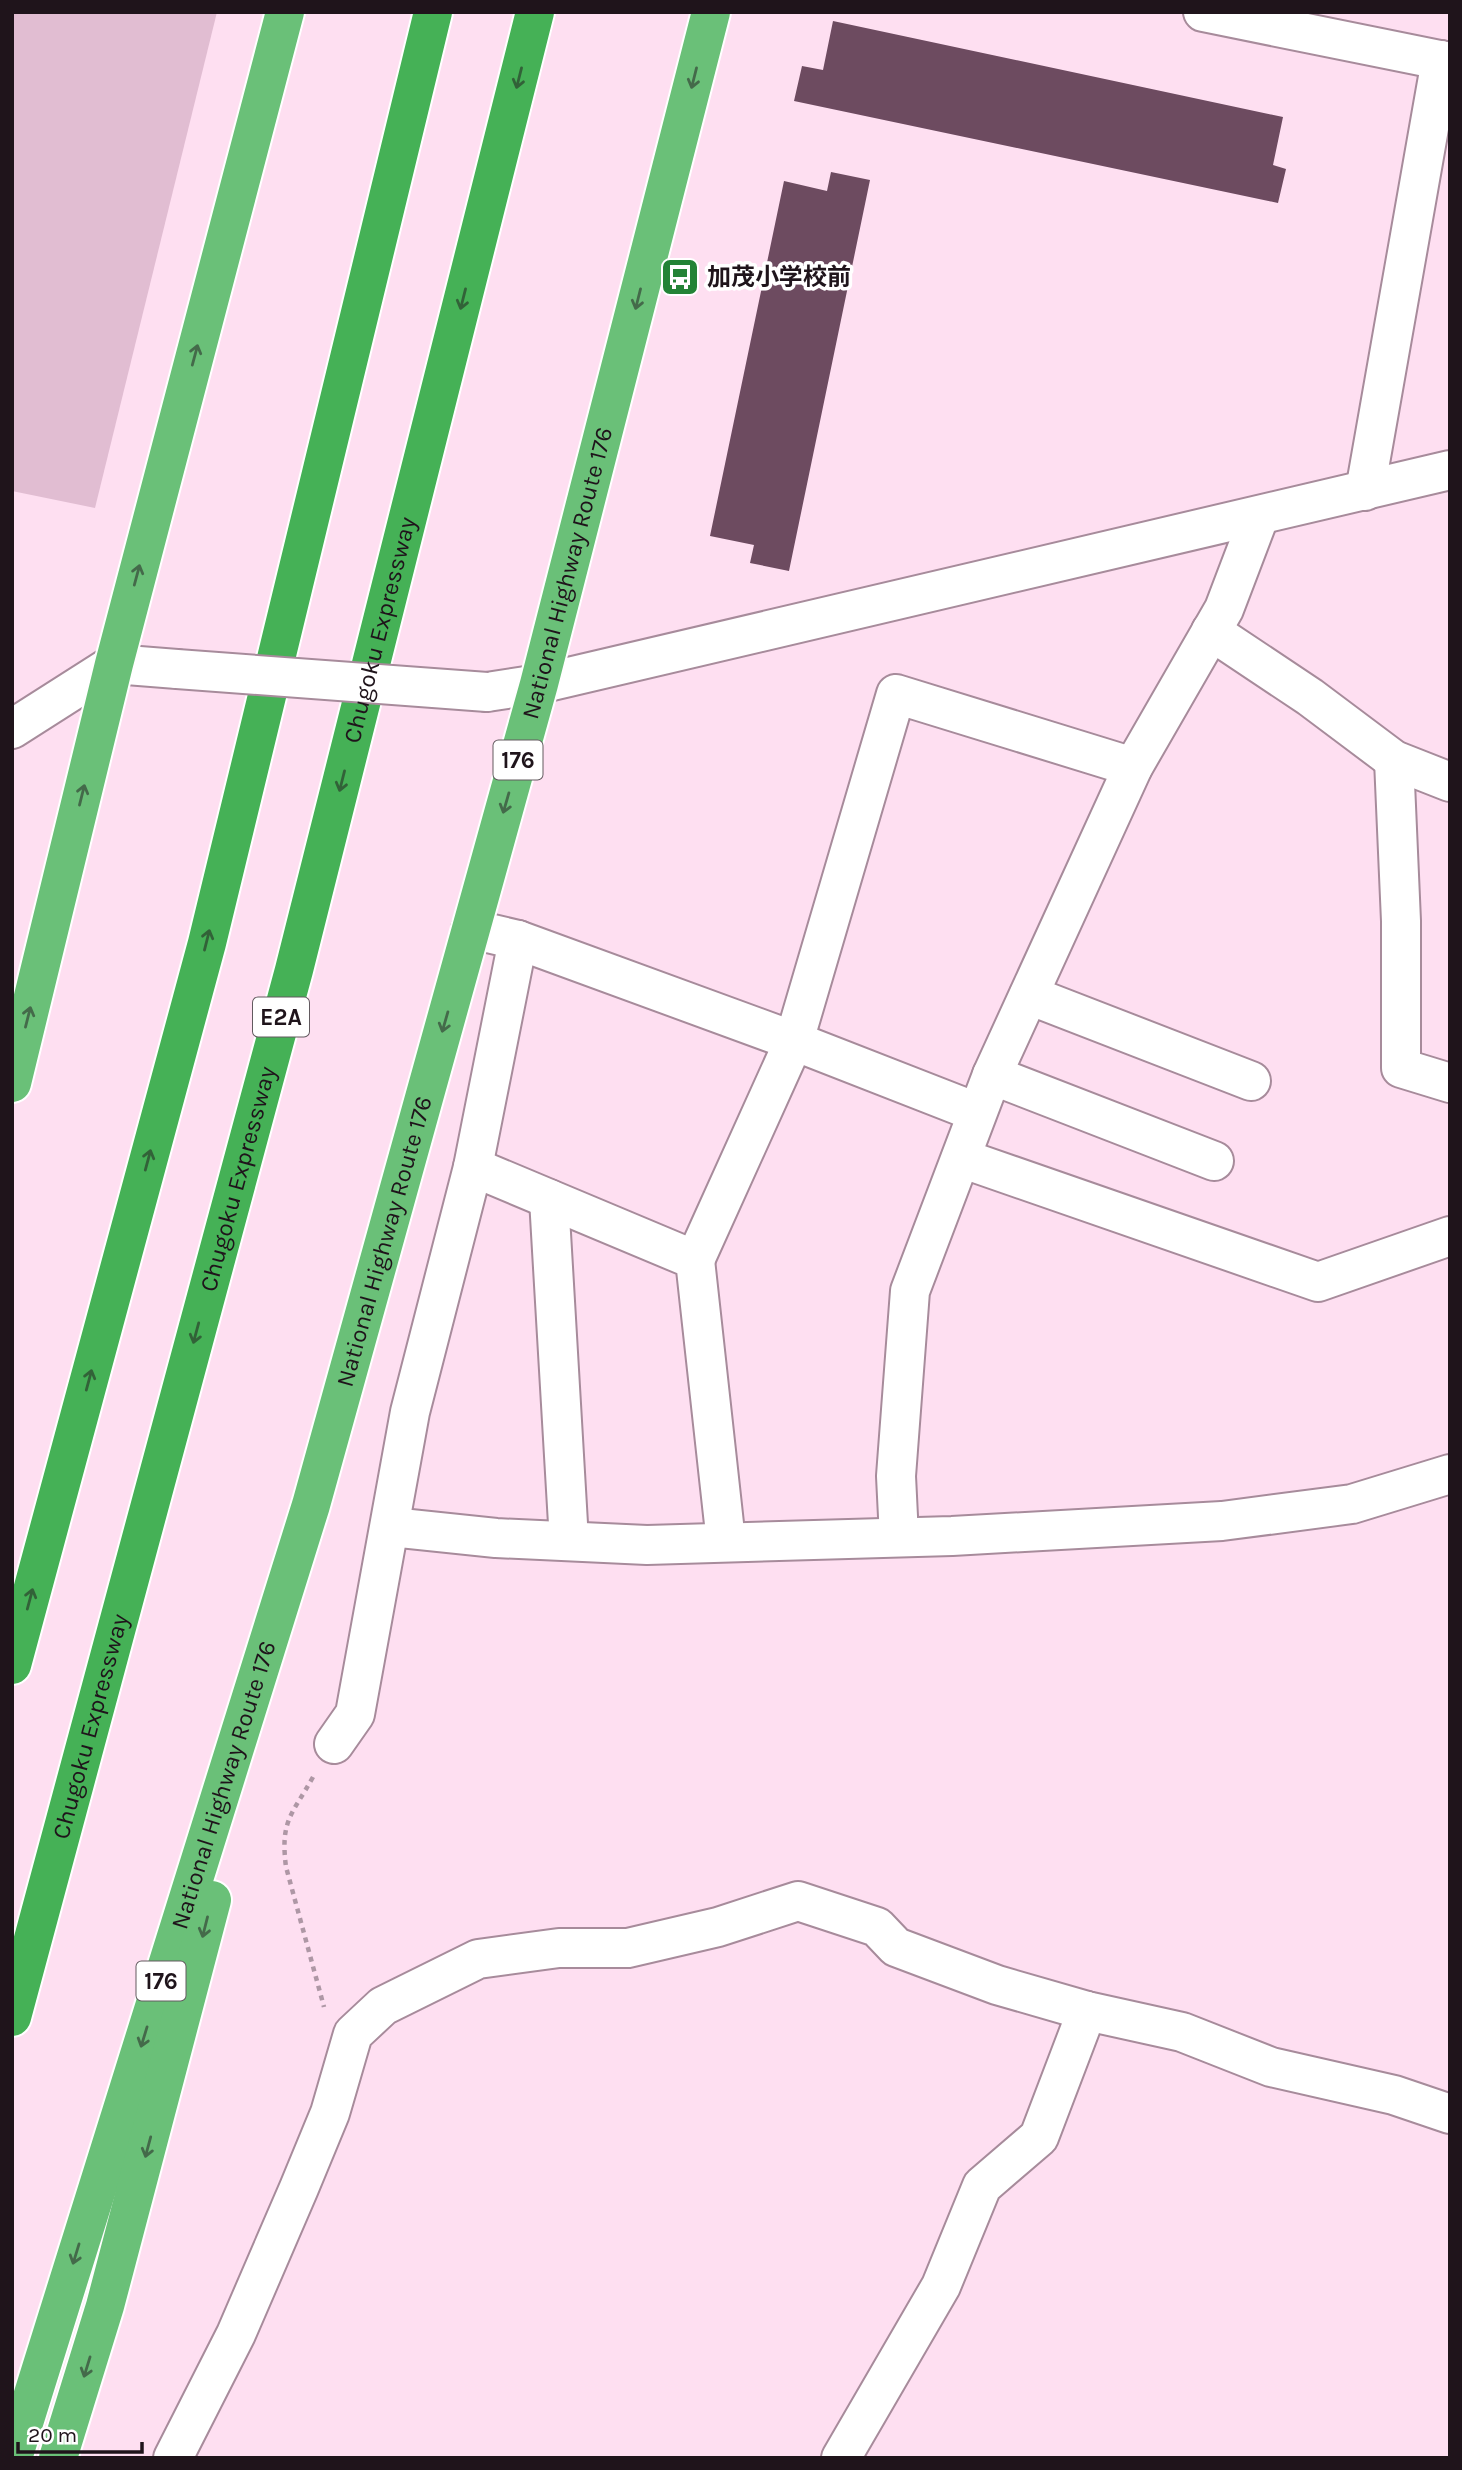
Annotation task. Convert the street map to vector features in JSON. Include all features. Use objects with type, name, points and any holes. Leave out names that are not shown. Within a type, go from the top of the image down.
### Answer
[{"type":"highway","points":[[12,1083],[114,664],[285,12]]},
{"type":"highway","points":[[12,1665],[206,943],[433,12]]},
{"type":"highway","name":"Chugoku Expressway","points":[[12,2017],[294,971],[535,12]]},
{"type":"highway","name":"National Highway Route 176","points":[[13,2458],[311,1505],[539,684],[711,12]]},
{"type":"highway","points":[[58,2458],[105,2306],[176,2040],[311,1505]]},
{"type":"street","points":[[1203,12],[1445,61],[1365,491]]},
{"type":"street","points":[[12,729],[114,664],[487,692],[539,684],[1450,470]]},
{"type":"street","points":[[899,1537],[896,1476],[910,1291],[976,1112],[992,1076],[1133,767],[1224,608],[1259,517]]},
{"type":"street","points":[[1210,631],[1310,697],[1394,760],[1450,782]]},
{"type":"street","points":[[726,1542],[695,1260],[794,1041],[896,694],[1133,767]]},
{"type":"street","points":[[1394,760],[1401,921],[1401,1068],[1450,1083]]},
{"type":"street","points":[[471,929],[518,940],[794,1041],[976,1112]]},
{"type":"street","points":[[334,1744],[355,1714],[410,1412],[473,1167],[518,940]]},
{"type":"street","points":[[1029,995],[1251,1081]]},
{"type":"street","points":[[992,1076],[1214,1161]]},
{"type":"street","points":[[961,1158],[1318,1282],[1450,1236]]},
{"type":"street","points":[[473,1167],[695,1260]]},
{"type":"street","points":[[549,1199],[569,1541]]},
{"type":"street","points":[[391,1527],[496,1538],[648,1545],[899,1537],[1222,1521],[1352,1504],[1450,1474]]},
{"type":"street","points":[[173,2458],[236,2334],[330,2113],[353,2034],[383,2006],[478,1959],[559,1948],[628,1948],[718,1927],[798,1901],[877,1927],[896,1947],[997,1986],[1087,2011],[1182,2032],[1270,2067],[1394,2095],[1450,2114]]},
{"type":"street","points":[[841,2458],[942,2286],[982,2186],[1039,2137],[1087,2011]]},
{"type":"street","points":[[327,2020],[339,2081]]},
{"type":"path","points":[[327,2020],[286,1867],[283,1843],[288,1816],[327,1751],[334,1744]]},
{"type":"shaded area","points":[[12,12],[217,12],[95,508],[12,491]]},
{"type":"building","points":[[833,21],[1283,117],[1273,165],[1286,169],[1278,203],[794,101],[802,66],[823,70]]},
{"type":"building","points":[[831,172],[870,180],[789,571],[750,563],[754,545],[710,536],[784,181],[827,191]]},
{"type":"place","name":"加茂小学校前","points":[[680,277]]}]
